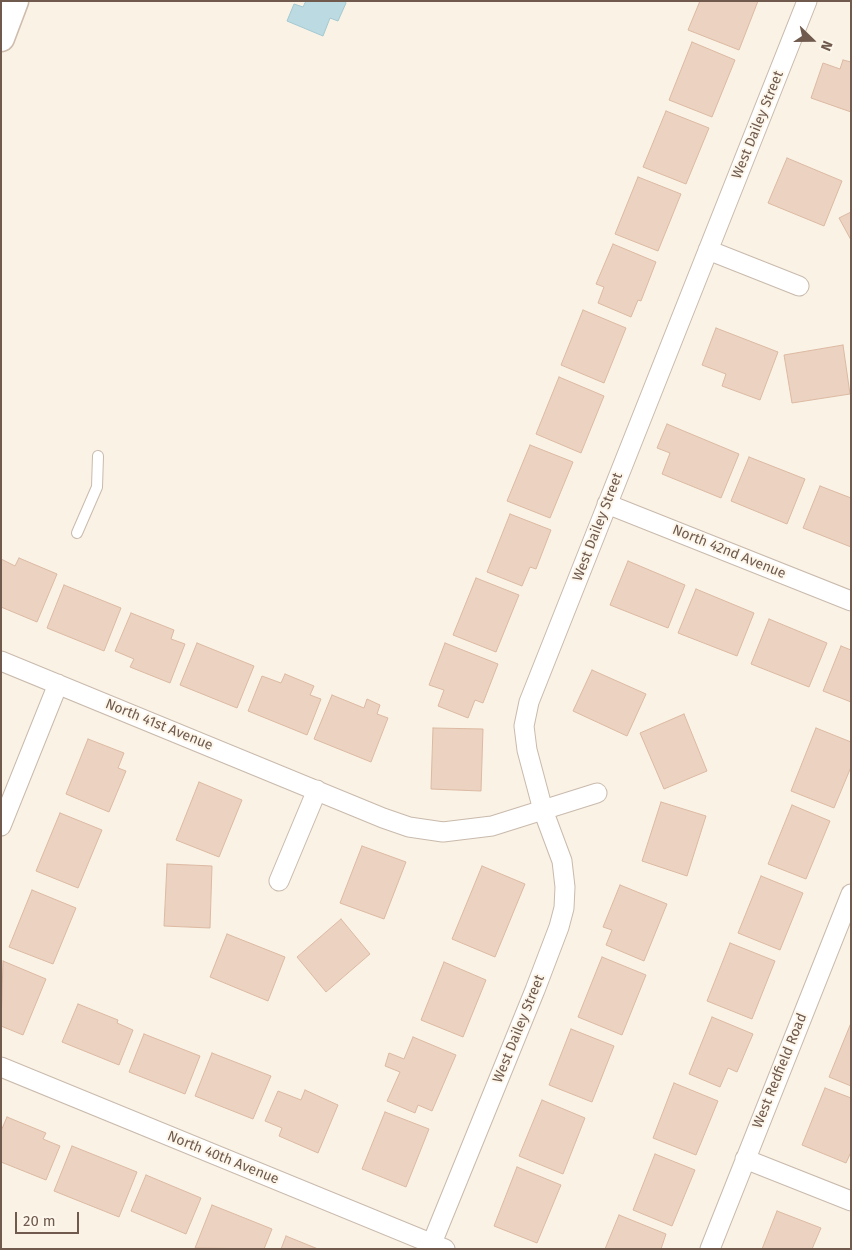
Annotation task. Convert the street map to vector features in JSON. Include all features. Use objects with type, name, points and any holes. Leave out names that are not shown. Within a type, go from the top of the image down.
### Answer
[{"type":"main road","points":[[1,38],[15,1]]},
{"type":"street","name":"West Dailey Street","points":[[439,1246],[559,927],[564,908],[565,887],[562,861],[543,810],[527,750],[524,726],[529,702],[807,1]]},
{"type":"street","points":[[708,250],[799,286]]},
{"type":"street","name":"North 42nd Avenue","points":[[607,504],[851,600]]},
{"type":"street","name":"North 41st Avenue","points":[[1,661],[383,818],[409,826],[443,832],[492,826],[543,810]]},
{"type":"street","points":[[1,826],[58,684]]},
{"type":"street","points":[[279,881],[317,790]]},
{"type":"street","points":[[543,810],[596,793]]},
{"type":"street","name":"West Redfield Road","points":[[710,1249],[851,894]]},
{"type":"street","name":"North 40th Avenue","points":[[1,1067],[439,1246]]},
{"type":"street","points":[[745,1159],[851,1201]]},
{"type":"lane","points":[[77,534],[96,487],[98,456]]},
{"type":"water","points":[[306,1],[345,1],[346,3],[338,21],[330,18],[323,36],[287,21],[294,4],[303,7]]},
{"type":"building","points":[[700,1],[758,1],[739,50],[688,30]]},
{"type":"building","points":[[692,42],[735,60],[712,117],[669,100]]},
{"type":"building","points":[[843,60],[851,62],[851,112],[811,98],[823,63],[840,69]]},
{"type":"building","points":[[666,111],[709,128],[686,184],[643,167]]},
{"type":"building","points":[[787,158],[842,181],[824,226],[768,203]]},
{"type":"building","points":[[638,177],[681,194],[658,251],[615,234]]},
{"type":"building","points":[[851,212],[851,240],[839,218]]},
{"type":"building","points":[[613,244],[656,262],[641,301],[638,300],[631,317],[598,303],[604,287],[596,284]]},
{"type":"building","points":[[583,310],[626,328],[604,383],[561,365]]},
{"type":"building","points":[[716,328],[778,352],[760,400],[722,386],[726,374],[702,365]]},
{"type":"building","points":[[843,345],[850,394],[792,403],[784,355]]},
{"type":"building","points":[[559,377],[604,396],[581,453],[536,434]]},
{"type":"building","points":[[667,424],[739,454],[721,498],[662,474],[670,453],[657,448]]},
{"type":"building","points":[[530,445],[573,462],[550,518],[507,501]]},
{"type":"building","points":[[749,457],[805,479],[787,524],[731,501]]},
{"type":"building","points":[[820,486],[851,498],[851,547],[803,528]]},
{"type":"building","points":[[510,514],[551,530],[536,569],[530,567],[522,586],[487,572]]},
{"type":"building","points":[[19,558],[57,574],[37,622],[1,607],[1,559],[15,566]]},
{"type":"building","points":[[628,561],[685,585],[668,628],[610,605]]},
{"type":"building","points":[[476,578],[519,595],[496,652],[453,635]]},
{"type":"building","points":[[64,585],[121,608],[104,651],[47,628]]},
{"type":"building","points":[[696,589],[754,613],[737,656],[678,633]]},
{"type":"building","points":[[131,613],[174,630],[171,639],[185,644],[170,683],[130,667],[134,659],[115,651]]},
{"type":"building","points":[[769,619],[827,643],[809,687],[751,664]]},
{"type":"building","points":[[197,643],[254,666],[237,708],[180,685]]},
{"type":"building","points":[[445,643],[498,664],[483,703],[475,700],[468,718],[438,706],[444,690],[429,685]]},
{"type":"building","points":[[841,646],[851,650],[851,702],[823,691]]},
{"type":"building","points":[[592,670],[646,694],[627,736],[573,711]]},
{"type":"building","points":[[285,674],[314,686],[310,695],[321,699],[307,735],[248,711],[262,676],[281,683]]},
{"type":"building","points":[[332,695],[364,708],[367,699],[380,705],[377,714],[388,718],[371,762],[314,739]]},
{"type":"building","points":[[684,714],[707,771],[664,789],[640,733]]},
{"type":"building","points":[[433,728],[483,729],[481,791],[431,789]]},
{"type":"building","points":[[816,728],[851,742],[851,767],[834,808],[791,791]]},
{"type":"building","points":[[88,739],[124,753],[118,768],[126,771],[109,812],[66,794]]},
{"type":"building","points":[[199,782],[242,800],[219,857],[176,840]]},
{"type":"building","points":[[661,802],[706,816],[687,876],[642,861]]},
{"type":"building","points":[[792,805],[830,821],[806,879],[768,864]]},
{"type":"building","points":[[60,813],[102,830],[78,888],[36,871]]},
{"type":"building","points":[[362,846],[406,862],[384,919],[340,903]]},
{"type":"building","points":[[167,864],[212,866],[210,928],[164,926]]},
{"type":"building","points":[[482,866],[525,884],[495,957],[452,939]]},
{"type":"building","points":[[761,876],[803,893],[780,950],[738,933]]},
{"type":"building","points":[[620,885],[667,904],[644,961],[606,945],[612,930],[603,927]]},
{"type":"building","points":[[32,890],[76,908],[53,964],[9,947]]},
{"type":"building","points":[[341,919],[370,954],[326,992],[297,957]]},
{"type":"building","points":[[227,934],[285,957],[268,1001],[210,977]]},
{"type":"building","points":[[730,943],[775,961],[752,1019],[707,1001]]},
{"type":"building","points":[[602,957],[646,975],[622,1035],[578,1017]]},
{"type":"building","points":[[3,961],[46,979],[23,1035],[1,1026]]},
{"type":"building","points":[[444,962],[486,980],[463,1037],[421,1020]]},
{"type":"building","points":[[78,1004],[118,1020],[117,1023],[133,1030],[119,1065],[62,1042]]},
{"type":"building","points":[[712,1017],[753,1034],[737,1072],[728,1068],[720,1087],[689,1074]]},
{"type":"building","points":[[851,1023],[851,1086],[829,1077]]},
{"type":"building","points":[[571,1029],[614,1046],[592,1102],[549,1085]]},
{"type":"building","points":[[144,1034],[200,1056],[185,1094],[129,1072]]},
{"type":"building","points":[[413,1037],[456,1055],[432,1111],[418,1105],[415,1113],[387,1101],[400,1072],[385,1066],[389,1053],[404,1059]]},
{"type":"building","points":[[212,1053],[271,1076],[253,1119],[195,1096]]},
{"type":"building","points":[[674,1083],[718,1101],[696,1155],[653,1138]]},
{"type":"building","points":[[825,1088],[851,1098],[851,1152],[846,1163],[802,1145]]},
{"type":"building","points":[[305,1090],[338,1105],[318,1153],[279,1136],[282,1128],[265,1121],[278,1091],[301,1100]]},
{"type":"building","points":[[542,1100],[585,1118],[563,1174],[519,1156]]},
{"type":"building","points":[[385,1112],[429,1129],[406,1187],[362,1169]]},
{"type":"building","points":[[7,1117],[46,1133],[43,1139],[60,1146],[46,1180],[1,1162],[1,1131]]},
{"type":"building","points":[[72,1146],[137,1172],[119,1217],[54,1191]]},
{"type":"building","points":[[655,1154],[695,1170],[672,1226],[633,1210]]},
{"type":"building","points":[[517,1167],[561,1185],[537,1243],[494,1226]]},
{"type":"building","points":[[146,1175],[201,1198],[186,1234],[131,1211]]},
{"type":"building","points":[[212,1205],[272,1229],[264,1249],[195,1248]]},
{"type":"building","points":[[777,1211],[821,1228],[812,1249],[762,1249]]},
{"type":"building","points":[[619,1215],[666,1234],[661,1249],[605,1249]]},
{"type":"building","points":[[286,1236],[318,1249],[281,1249]]}]
